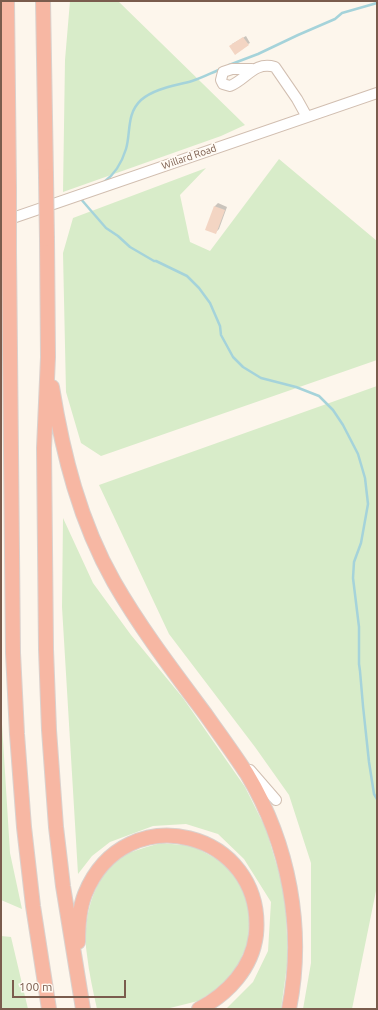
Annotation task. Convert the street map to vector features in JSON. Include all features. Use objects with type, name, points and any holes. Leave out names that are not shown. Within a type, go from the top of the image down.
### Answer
[{"type":"highway","points":[[7,1],[9,306],[14,653],[17,734],[24,827],[49,1009]]},
{"type":"highway","points":[[43,1],[48,357],[44,448],[46,649],[49,730],[63,886],[83,1009]]},
{"type":"highway","points":[[1,394],[9,306]]},
{"type":"highway","points":[[48,357],[58,420],[70,477],[98,552],[114,583],[138,621],[246,773],[258,794],[275,834],[285,866],[292,899],[295,942],[294,970],[289,1009]]},
{"type":"highway","points":[[76,968],[81,906],[89,884],[103,864],[126,846],[141,839],[168,835],[183,836],[196,840],[217,851],[229,860],[245,880],[254,905],[256,931],[253,952],[240,976],[219,996],[199,1009]]},
{"type":"street","points":[[252,69],[268,65],[276,67],[307,117]]},
{"type":"street","name":"Willard Road","points":[[1,222],[377,92]]},
{"type":"street","points":[[221,737],[276,800]]},
{"type":"green space","points":[[70,1],[118,1],[245,125],[221,136],[63,192],[65,60]]},
{"type":"green space","points":[[279,159],[377,241],[377,360],[101,456],[81,443],[66,392],[63,253],[73,218],[206,168],[180,195],[190,242],[210,251]]},
{"type":"green space","points":[[377,386],[377,886],[352,1009],[303,1009],[311,963],[311,863],[289,795],[255,747],[169,634],[99,485]]},
{"type":"green space","points":[[63,518],[93,583],[131,635],[183,698],[245,787],[266,829],[285,893],[288,958],[281,1009],[226,1009],[253,982],[268,951],[271,902],[244,859],[218,834],[186,824],[153,826],[110,842],[92,856],[78,874],[62,607]]},
{"type":"green space","points":[[1,708],[10,853],[22,909],[1,900]]},
{"type":"green space","points":[[161,843],[193,846],[224,863],[242,885],[250,910],[248,941],[238,966],[223,985],[198,1001],[166,1009],[97,1009],[87,955],[86,928],[88,914],[97,887],[112,865],[123,856],[136,850]]},
{"type":"green space","points":[[1,936],[11,937],[28,1009],[1,1009]]},
{"type":"building","points":[[243,37],[249,45],[235,55],[229,46]]},
{"type":"building","points":[[214,206],[225,210],[216,234],[205,230]]},
{"type":"waterway","points":[[229,65],[258,54],[335,19],[342,13],[377,3]]},
{"type":"waterway","points":[[104,182],[115,171],[122,159],[126,149],[131,117],[136,105],[141,100],[159,90],[196,80],[221,69]]},
{"type":"waterway","points":[[80,198],[106,228],[130,247],[154,261],[187,276],[199,288],[210,303],[220,326],[221,335],[233,357],[243,367],[261,378],[296,387],[319,396],[333,410],[343,425],[358,454],[365,478],[368,504],[361,543],[354,562],[353,578],[359,627],[359,664],[369,762],[374,794],[377,799]]}]
